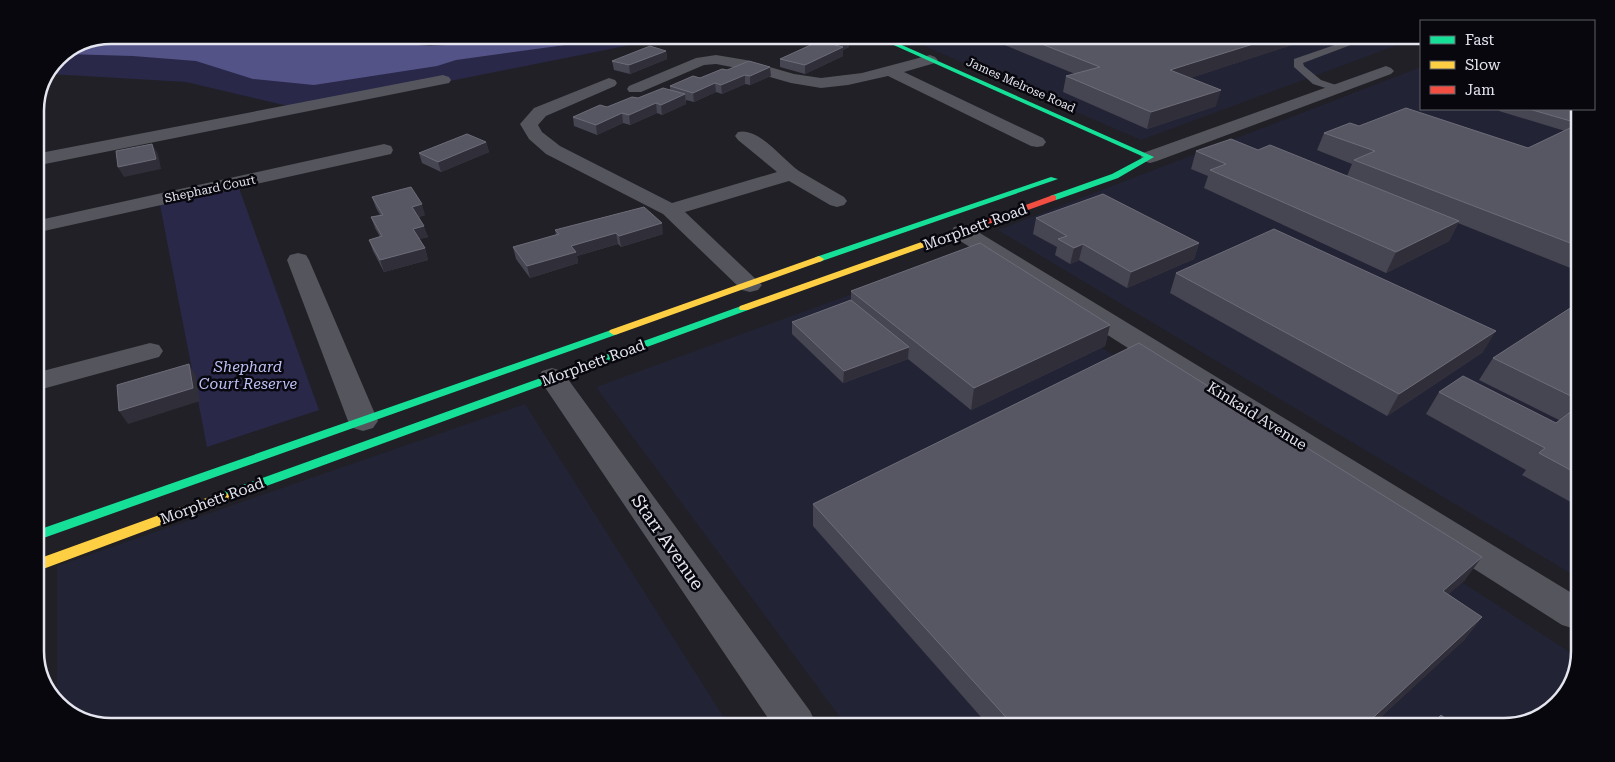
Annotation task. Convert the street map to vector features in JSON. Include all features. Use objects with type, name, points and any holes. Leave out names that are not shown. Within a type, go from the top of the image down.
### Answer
[{"type":"street","name":"James Melrose Road","points":[[894,44],[1150,157]]},
{"type":"street","points":[[635,89],[701,61],[711,59],[729,61],[799,80],[821,83],[837,82],[930,60]]},
{"type":"street","points":[[888,70],[1037,142]]},
{"type":"street","name":"Morphett Road","points":[[44,563],[546,368],[750,285],[1115,176],[1150,157],[1386,71]]},
{"type":"street","points":[[44,158],[443,80]]},
{"type":"street","points":[[609,84],[540,112],[529,124],[535,135],[553,150],[670,210],[750,285]]},
{"type":"street","points":[[744,136],[764,150],[791,174],[837,201]]},
{"type":"street","name":"Shephard Court","points":[[44,225],[384,150]]},
{"type":"street","name":"Morphett Road","points":[[1114,163],[1150,157]]},
{"type":"street","points":[[670,210],[791,174]]},
{"type":"street","name":"Morphett Road","points":[[44,533],[363,422],[546,368],[950,224],[1061,177]]},
{"type":"street","name":"Kinkaid Avenue","points":[[950,224],[1571,612]]},
{"type":"street","points":[[298,260],[363,422]]},
{"type":"street","points":[[44,380],[150,351]]},
{"type":"street","name":"Starr Avenue","points":[[546,368],[792,718]]},
{"type":"lane","points":[[1338,89],[1317,82],[1299,67],[1298,61],[1347,44]]},
{"type":"shaded area","points":[[111,44],[407,44],[430,46],[462,44],[573,44],[456,60],[437,66],[314,85],[253,79],[196,61],[133,56],[75,54],[98,45]]},
{"type":"shaded area","points":[[920,44],[1400,44],[1141,140]]},
{"type":"shaded area","points":[[1420,67],[1420,110],[1571,110],[1571,574],[998,230]]},
{"type":"shaded area","points":[[960,255],[1571,653],[1570,664],[1562,685],[1551,698],[1534,711],[1513,718],[841,718],[596,387]]},
{"type":"shaded area","points":[[525,404],[724,718],[98,717],[77,709],[57,691],[57,566]]},
{"type":"green space","points":[[111,44],[635,44],[305,110],[186,82],[55,74],[67,60],[85,49]]},
{"type":"green space","name":"Shephard Court Reserve","points":[[239,188],[319,410],[207,447],[160,205]]},
{"type":"building","points":[[813,44],[837,44],[835,45],[843,47],[805,65],[780,59]]},
{"type":"building","points":[[1042,44],[1253,44],[1170,70],[1221,90],[1151,112],[1066,76],[1100,67]]},
{"type":"building","points":[[650,46],[666,51],[629,65],[612,61]]},
{"type":"building","points":[[749,61],[770,67],[750,76],[745,75],[721,85],[715,83],[693,93],[670,86],[693,76],[700,78]]},
{"type":"building","points":[[663,88],[685,94],[661,105],[656,103],[629,115],[622,113],[596,125],[573,117],[600,105],[607,107]]},
{"type":"building","points":[[1406,108],[1528,148],[1571,128],[1571,243],[1354,160],[1375,151],[1324,133],[1350,123],[1359,126]]},
{"type":"building","points":[[1532,110],[1571,110],[1571,121]]},
{"type":"building","points":[[467,134],[486,142],[438,162],[419,153]]},
{"type":"building","points":[[1231,139],[1258,150],[1270,145],[1459,221],[1396,252],[1210,170],[1226,164],[1196,151]]},
{"type":"building","points":[[152,144],[156,159],[118,167],[116,151]]},
{"type":"building","points":[[411,187],[422,204],[412,207],[424,226],[413,229],[425,248],[380,260],[369,240],[382,236],[371,217],[383,215],[372,197]]},
{"type":"building","points":[[1103,194],[1199,243],[1131,272],[1083,244],[1074,248],[1058,239],[1067,236],[1036,218]]},
{"type":"building","points":[[644,207],[662,223],[619,236],[616,233],[571,246],[576,252],[527,266],[513,247],[559,234],[555,230]]},
{"type":"building","points":[[1274,229],[1496,331],[1399,394],[1176,273]]},
{"type":"building","points":[[980,243],[1110,325],[974,388],[851,291]]},
{"type":"building","points":[[851,300],[909,347],[844,371],[792,322]]},
{"type":"building","points":[[1571,308],[1571,396],[1493,358]]},
{"type":"building","points":[[1139,343],[1482,557],[1443,591],[1482,617],[1373,718],[1007,718],[813,504]]},
{"type":"building","points":[[189,364],[193,388],[119,411],[117,385]]},
{"type":"building","points":[[1463,376],[1556,423],[1571,412],[1571,470],[1539,453],[1545,448],[1439,392]]},
{"type":"traffic: fast","points":[[895,44],[1150,157]]},
{"type":"traffic: fast","points":[[1053,198],[1115,176],[1150,157]]},
{"type":"traffic: fast","points":[[819,259],[1054,179]]},
{"type":"traffic: fast","points":[[223,497],[744,308]]},
{"type":"traffic: fast","points":[[44,533],[614,332]]},
{"type":"traffic: slow","points":[[744,308],[930,242]]},
{"type":"traffic: slow","points":[[614,332],[819,259]]},
{"type":"traffic: slow","points":[[44,563],[223,497]]},
{"type":"traffic: jam","points":[[930,242],[1053,198]]}]
